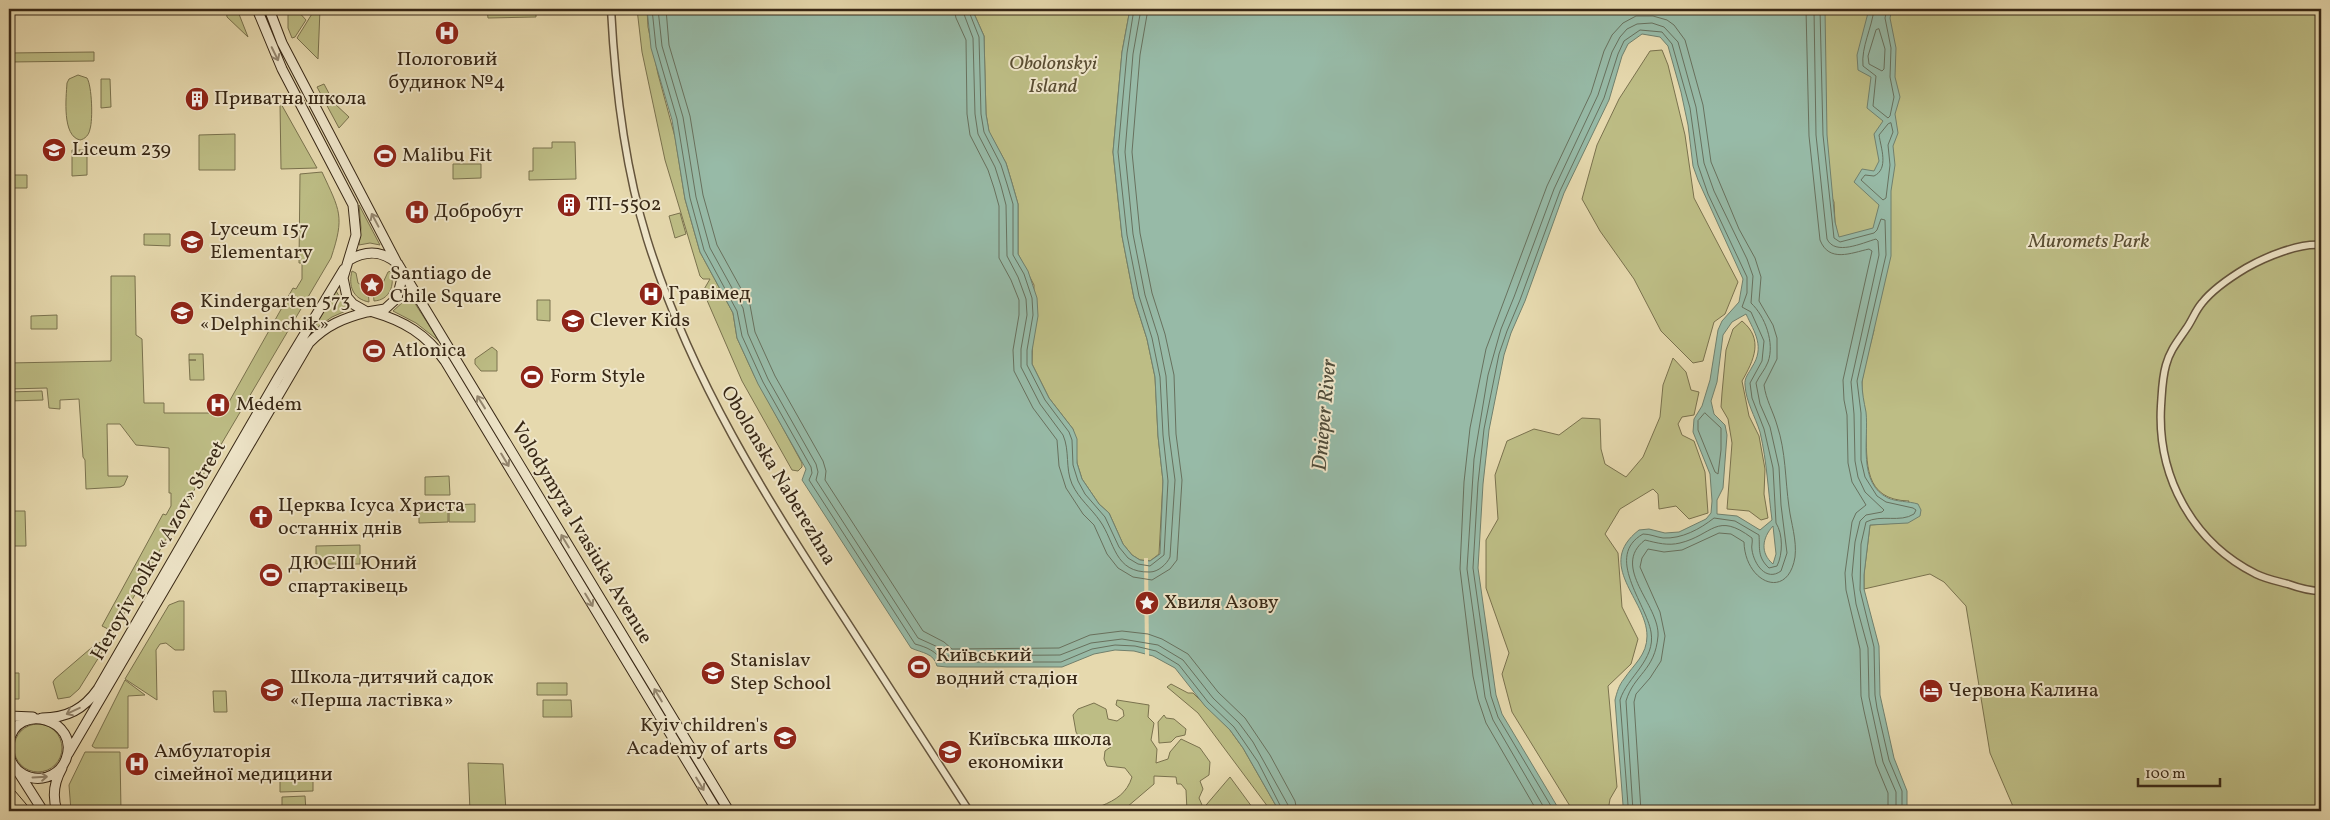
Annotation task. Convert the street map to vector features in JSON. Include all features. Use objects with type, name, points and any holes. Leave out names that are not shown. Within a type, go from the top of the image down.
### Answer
[{"type":"main road","points":[[257,9],[282,69],[353,204],[356,235],[346,265],[343,288],[353,304],[370,312],[385,309],[398,298],[403,274],[282,43],[269,9]]},
{"type":"main road","points":[[346,265],[359,254],[369,252],[390,256],[398,264]]},
{"type":"main road","name":"Heroyiv polku «Azov» Street","points":[[9,716],[56,718],[83,706],[98,689],[278,378],[346,265]]},
{"type":"main road","name":"Volodymyra Ivasiuka Avenue","points":[[403,274],[729,811]]},
{"type":"main road","name":"Heroyiv polku «Azov» Street","points":[[57,811],[54,794],[55,785],[68,754],[309,343],[321,330],[338,321],[370,312]]},
{"type":"main road","name":"Volodymyra Ivasiuka Avenue","points":[[370,312],[408,325],[424,336],[445,361],[717,811]]},
{"type":"main road","points":[[9,742],[14,730],[20,723],[40,718],[51,721],[65,734],[68,754]]},
{"type":"main road","points":[[9,756],[43,811]]},
{"type":"main road","points":[[14,766],[30,777],[40,778],[49,776],[64,764]]},
{"type":"street","name":"Obolonska Naberezhna","points":[[611,9],[619,100],[643,222],[666,292],[696,366],[768,500],[969,811]]},
{"type":"street","points":[[2321,245],[2265,258],[2240,272],[2202,302],[2173,347],[2166,364],[2161,392],[2160,423],[2161,445],[2172,482],[2188,515],[2209,540],[2231,558],[2257,574],[2301,588],[2321,591]]},
{"type":"green space","points":[[226,9],[237,9],[248,37],[227,17]]},
{"type":"green space","points":[[288,9],[296,9],[306,20],[295,37],[292,38],[288,28]]},
{"type":"green space","points":[[315,9],[320,9],[318,59],[297,38]]},
{"type":"green space","points":[[487,9],[536,9],[536,17],[488,18]]},
{"type":"green space","points":[[637,9],[647,9],[648,27],[675,137],[685,199],[700,252],[733,313],[737,338],[754,375],[802,463],[802,467],[798,471],[792,470],[742,381],[703,291],[710,279],[703,279],[700,276],[665,160],[642,52]]},
{"type":"green space","name":"Obolonskyi Island","points":[[972,9],[1130,9],[1122,52],[1113,152],[1122,236],[1134,298],[1147,339],[1155,377],[1158,436],[1163,481],[1159,554],[1150,561],[1140,560],[1132,555],[1123,544],[1109,513],[1099,504],[1082,479],[1077,463],[1073,429],[1049,398],[1032,364],[1034,285],[1018,254],[1018,204],[1012,183],[1006,163],[989,132],[986,114],[984,36]]},
{"type":"green space","name":"Muromets Park","points":[[1746,9],[2321,9],[2321,811],[2015,811],[1990,753],[1966,606],[1944,582],[1930,574],[1864,589],[1870,525],[1897,523],[1909,501],[1894,499],[1883,494],[1875,487],[1871,477],[1868,466],[1862,382],[1874,330],[1848,295],[1835,222],[1834,202]]},
{"type":"green space","points":[[1662,50],[1668,65],[1685,135],[1694,198],[1738,282],[1725,314],[1714,322],[1703,361],[1693,363],[1661,331],[1634,279],[1600,231],[1582,199],[1597,145],[1619,99],[1650,51]]},
{"type":"green space","points":[[94,52],[94,61],[9,62],[9,53]]},
{"type":"green space","points":[[78,75],[87,78],[89,82],[92,103],[91,125],[84,139],[80,140],[70,132],[66,116],[67,83],[69,79]]},
{"type":"green space","points":[[101,79],[110,79],[111,107],[101,108]]},
{"type":"green space","points":[[324,84],[334,103],[349,117],[339,128],[317,87]]},
{"type":"green space","points":[[280,102],[317,168],[281,169]]},
{"type":"green space","points":[[235,134],[235,170],[199,170],[199,135]]},
{"type":"green space","points":[[552,142],[575,142],[576,179],[529,180],[529,171],[533,171],[533,148],[552,148]]},
{"type":"green space","points":[[72,150],[87,150],[87,175],[72,176]]},
{"type":"green space","points":[[453,164],[481,164],[481,178],[453,179]]},
{"type":"green space","points":[[322,172],[336,205],[339,223],[331,258],[183,509],[114,632],[102,626],[163,514],[166,515],[171,506],[171,493],[169,493],[169,448],[136,445],[120,424],[107,424],[108,476],[128,476],[124,485],[120,487],[86,489],[79,399],[60,400],[60,409],[49,408],[47,388],[9,389],[9,363],[111,361],[111,276],[135,276],[136,335],[142,339],[144,403],[164,403],[164,413],[219,413],[225,409],[293,288],[296,289],[302,279],[302,263],[299,263],[300,174]]},
{"type":"green space","points":[[9,175],[27,175],[27,188],[9,188]]},
{"type":"green space","points":[[359,205],[380,245],[370,243],[359,245],[361,228]]},
{"type":"green space","points":[[680,213],[686,234],[675,238],[669,216]]},
{"type":"green space","points":[[144,234],[170,234],[170,246],[144,245]]},
{"type":"green space","points":[[352,271],[356,273],[358,283],[368,289],[369,302],[359,298],[353,291],[351,287]]},
{"type":"green space","points":[[391,271],[392,286],[390,291],[384,298],[374,301],[373,289],[381,287],[388,272]]},
{"type":"green space","points":[[336,291],[348,310],[332,317],[312,331]]},
{"type":"green space","points":[[407,291],[439,341],[416,323],[393,311],[404,301]]},
{"type":"green space","points":[[537,300],[550,300],[550,321],[537,320]]},
{"type":"green space","points":[[57,315],[57,329],[31,329],[31,316]]},
{"type":"green space","points":[[1742,321],[1749,328],[1755,342],[1753,358],[1742,381],[1749,416],[1759,436],[1765,469],[1764,494],[1768,518],[1761,520],[1749,511],[1727,509],[1732,443],[1728,419],[1721,407],[1722,393],[1726,350],[1733,329]]},
{"type":"green space","points":[[492,347],[497,351],[497,371],[481,371],[475,364],[475,359]]},
{"type":"green space","points":[[189,354],[203,354],[204,380],[190,380]]},
{"type":"green space","points":[[1673,358],[1686,372],[1691,390],[1699,392],[1694,415],[1682,417],[1678,424],[1682,435],[1694,441],[1705,472],[1708,513],[1689,519],[1676,506],[1659,509],[1658,494],[1653,489],[1620,509],[1605,534],[1618,553],[1622,607],[1638,639],[1631,664],[1608,686],[1617,787],[1610,799],[1608,811],[1573,811],[1512,712],[1502,674],[1509,653],[1486,588],[1486,540],[1498,519],[1495,475],[1507,441],[1534,429],[1559,435],[1582,418],[1600,419],[1601,449],[1605,464],[1626,477],[1643,457],[1660,417],[1663,385]]},
{"type":"green space","points":[[42,391],[43,400],[9,401],[9,392]]},
{"type":"green space","points":[[449,476],[450,495],[425,495],[425,477]]},
{"type":"green space","points":[[475,504],[475,522],[449,522],[449,505]]},
{"type":"green space","points":[[419,505],[448,505],[448,522],[419,523]]},
{"type":"green space","points":[[9,511],[25,511],[26,546],[9,546]]},
{"type":"green space","points":[[360,545],[360,564],[316,564],[316,546]]},
{"type":"green space","points":[[184,601],[184,650],[175,650],[166,643],[160,644],[156,650],[157,700],[125,679],[169,605]]},
{"type":"green space","points":[[109,641],[79,689],[70,697],[58,699],[53,682],[55,679],[97,643]]},
{"type":"green space","points":[[9,673],[19,673],[19,699],[9,699]]},
{"type":"green space","points":[[125,680],[145,695],[128,696],[128,748],[95,748],[92,746]]},
{"type":"green space","points":[[537,683],[567,683],[567,695],[537,695]]},
{"type":"green space","points":[[1171,684],[1188,693],[1193,693],[1230,730],[1243,748],[1279,811],[1271,811],[1198,713],[1167,687]]},
{"type":"green space","points":[[213,691],[226,691],[227,712],[214,712]]},
{"type":"green space","points":[[543,700],[571,700],[572,717],[543,717]]},
{"type":"green space","points":[[1117,700],[1149,705],[1148,717],[1154,723],[1151,740],[1157,749],[1156,763],[1168,759],[1170,752],[1181,739],[1200,748],[1210,762],[1209,775],[1200,781],[1203,789],[1199,798],[1202,805],[1198,811],[1187,811],[1186,790],[1181,784],[1177,784],[1176,777],[1154,776],[1154,784],[1127,807],[1127,811],[1102,811],[1101,806],[1120,795],[1130,783],[1132,777],[1125,768],[1107,766],[1104,759],[1105,751],[1112,746],[1110,737],[1093,739],[1093,745],[1081,741],[1076,732],[1073,715],[1078,709],[1094,703],[1106,709],[1108,719],[1117,721],[1124,716],[1123,710],[1116,705]]},
{"type":"green space","points":[[1164,715],[1166,718],[1174,719],[1186,729],[1185,735],[1176,737],[1171,742],[1159,743],[1158,722]]},
{"type":"green space","points":[[33,724],[43,724],[52,728],[58,734],[62,748],[58,762],[52,768],[43,772],[33,772],[24,768],[18,762],[14,753],[14,743],[18,734],[24,728]]},
{"type":"green space","points":[[85,752],[120,752],[121,811],[71,811],[69,785]]},
{"type":"green space","points":[[468,763],[503,764],[506,811],[470,811]]},
{"type":"green space","points":[[280,775],[313,775],[313,791],[280,792]]},
{"type":"green space","points":[[1230,777],[1255,811],[1201,811]]},
{"type":"green space","points":[[305,796],[306,811],[282,811],[282,797]]},
{"type":"water","name":"Dnieper River","points":[[647,9],[972,9],[984,36],[986,114],[989,131],[1006,163],[1012,183],[1018,204],[1018,254],[1028,271],[1037,298],[1038,316],[1032,351],[1032,364],[1049,398],[1073,429],[1077,439],[1077,463],[1082,479],[1099,504],[1109,513],[1123,544],[1132,555],[1140,560],[1150,561],[1160,554],[1163,481],[1158,436],[1155,377],[1147,339],[1134,298],[1122,236],[1113,152],[1122,52],[1130,9],[1825,9],[1827,135],[1835,222],[1839,237],[1873,228],[1879,205],[1854,182],[1862,169],[1874,171],[1879,161],[1874,134],[1883,121],[1867,108],[1871,77],[1858,70],[1857,55],[1869,9],[1892,9],[1890,18],[1896,48],[1895,77],[1900,97],[1895,114],[1898,133],[1893,146],[1895,165],[1891,191],[1891,256],[1862,382],[1867,423],[1866,459],[1872,482],[1878,491],[1888,498],[1918,504],[1921,510],[1920,516],[1908,523],[1870,525],[1864,589],[1879,646],[1880,695],[1894,758],[1907,791],[1907,811],[1621,811],[1623,805],[1615,700],[1621,684],[1645,649],[1647,636],[1645,622],[1626,582],[1621,556],[1626,543],[1639,530],[1649,529],[1665,533],[1679,532],[1706,519],[1711,513],[1710,474],[1693,432],[1694,419],[1702,406],[1710,380],[1718,330],[1722,321],[1739,302],[1743,279],[1693,166],[1688,125],[1681,92],[1668,46],[1660,37],[1642,34],[1628,44],[1622,56],[1609,100],[1564,193],[1525,301],[1511,333],[1504,355],[1489,430],[1483,484],[1478,568],[1496,695],[1502,714],[1560,811],[1279,811],[1243,748],[1230,730],[1205,706],[1175,668],[1153,656],[1134,651],[1115,650],[1094,654],[1062,667],[947,667],[937,666],[933,658],[911,648],[802,480],[806,469],[758,384],[737,338],[733,313],[700,252],[685,199],[672,120],[651,48]],"holes":[[[1746,314],[1758,346],[1756,360],[1745,380],[1746,391],[1760,432],[1772,520],[1760,530],[1737,516],[1717,514],[1717,500],[1723,488],[1727,435],[1725,425],[1714,414],[1711,401],[1717,382],[1723,335],[1732,322]],[[1773,526],[1776,554],[1773,564],[1764,550],[1765,540]]]},
{"type":"pier","name":"Хвиля Азову","points":[[1144,558],[1148,558],[1149,657],[1145,656]]},
{"type":"tram line","points":[[9,784],[32,811]]},
{"type":"place","name":"Пологовий будинок №4","points":[[447,33]]},
{"type":"place","name":"Приватна школа","points":[[197,99]]},
{"type":"place","name":"Liceum 239","points":[[54,150]]},
{"type":"place","name":"Malibu Fit","points":[[385,156]]},
{"type":"place","name":"ТП-5502","points":[[569,205]]},
{"type":"place","name":"Добробут","points":[[417,212]]},
{"type":"place","name":"Lyceum 157 Elementary","points":[[192,242]]},
{"type":"place","name":"Santiago de Chile Square","points":[[372,285]]},
{"type":"place","name":"Гравімед","points":[[651,294]]},
{"type":"place","name":"Kindergarten 573 «Delphinchik»","points":[[182,313]]},
{"type":"place","name":"Clever Kids","points":[[573,321]]},
{"type":"place","name":"Atlonica","points":[[374,351]]},
{"type":"place","name":"Form Style","points":[[532,377]]},
{"type":"place","name":"Medem","points":[[218,405]]},
{"type":"place","name":"Церква Ісуса Христа останніх днів","points":[[261,517]]},
{"type":"place","name":"ДЮСШ Юний спартаківець","points":[[271,575]]},
{"type":"place","name":"Хвиля Азову","points":[[1147,603]]},
{"type":"place","name":"Київський водний стадіон","points":[[919,667]]},
{"type":"place","name":"Stanislav Step School","points":[[713,673]]},
{"type":"place","name":"Школа-дитячий садок «Перша ластівка»","points":[[272,690]]},
{"type":"place","name":"Червона Калина","points":[[1931,691]]},
{"type":"place","name":"Kyiv children's Academy of arts","points":[[785,738]]},
{"type":"place","name":"Київська школа економіки","points":[[950,752]]},
{"type":"place","name":"Амбулаторія сімейної медицини","points":[[137,764]]}]
